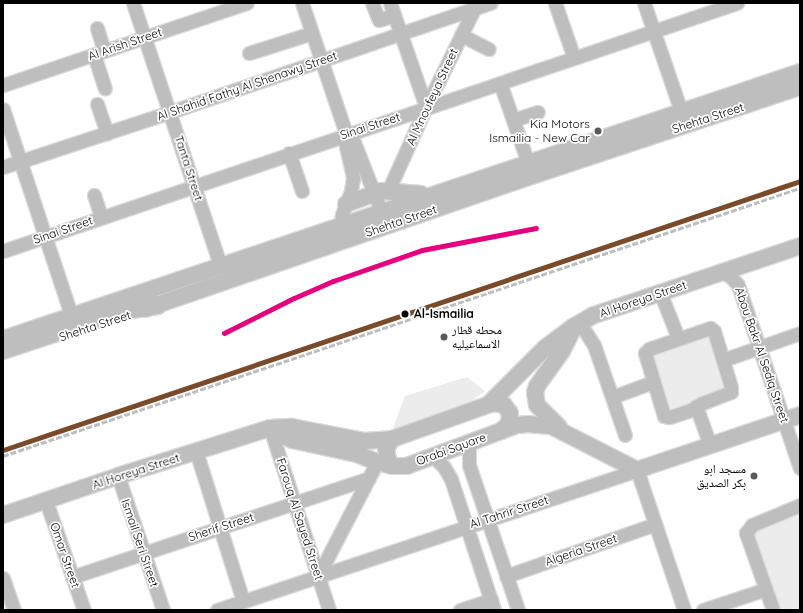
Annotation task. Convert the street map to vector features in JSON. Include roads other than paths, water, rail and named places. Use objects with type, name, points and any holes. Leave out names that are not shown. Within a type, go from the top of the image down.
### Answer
[{"type":"highway","points":[[3,350],[120,311],[158,305]]},
{"type":"main road","name":"Shehta Street","points":[[384,219],[432,194],[800,72]]},
{"type":"main road","name":"Shehta Street","points":[[3,356],[158,305],[343,233],[384,219],[800,87]]},
{"type":"main road","points":[[346,204],[382,192],[432,194]]},
{"type":"main road","name":"Shehta Street","points":[[3,339],[220,265],[343,233]]},
{"type":"main road","name":"Al Horeya Street","points":[[488,404],[545,348],[577,325],[609,309],[800,246]]},
{"type":"main road","points":[[562,431],[537,405],[535,392],[537,386],[562,351],[577,325]]},
{"type":"main road","name":"Orabi Square","points":[[393,466],[407,466],[501,431],[509,424],[510,413],[504,405],[499,403],[488,404]]},
{"type":"main road","points":[[393,466],[388,460],[386,453],[387,445],[392,439],[488,404]]},
{"type":"main road","name":"Al Tahrir Street","points":[[637,470],[800,414]]},
{"type":"main road","points":[[501,431],[517,425],[540,424],[562,431],[637,470]]},
{"type":"main road","name":"Al Horeya Street","points":[[3,515],[118,476],[270,428],[292,427],[365,440],[392,439]]},
{"type":"main road","points":[[270,428],[292,440],[357,454],[377,462],[393,466]]},
{"type":"street","name":"Tanta Street","points":[[133,3],[220,265]]},
{"type":"street","name":"Al Arish Street","points":[[3,85],[247,3]]},
{"type":"street","points":[[302,3],[346,134],[345,142],[353,178],[351,192],[342,215],[343,233]]},
{"type":"street","points":[[372,3],[379,20],[392,9],[426,107]]},
{"type":"street","name":"Al Shahid Fathy Al Shenawy Street","points":[[3,167],[400,34],[475,5],[491,3]]},
{"type":"street","points":[[555,3],[574,58]]},
{"type":"street","points":[[644,3],[682,111]]},
{"type":"street","name":"Sinai Street","points":[[3,250],[734,3]]},
{"type":"street","name":"Al Mnoufeya Street","points":[[382,192],[426,107],[475,5]]},
{"type":"street","points":[[97,28],[99,53],[105,88]]},
{"type":"street","points":[[249,53],[312,33]]},
{"type":"street","points":[[461,35],[489,49]]},
{"type":"street","points":[[500,82],[528,163]]},
{"type":"street","points":[[97,104],[106,133]]},
{"type":"street","points":[[3,109],[71,316]]},
{"type":"street","points":[[513,120],[538,112]]},
{"type":"street","points":[[346,134],[354,142],[382,192],[384,219]]},
{"type":"street","points":[[289,153],[302,191]]},
{"type":"street","points":[[94,195],[101,217]]},
{"type":"street","name":"Abou Bakr Al Sediq Street","points":[[722,272],[730,276],[738,285],[800,468]]},
{"type":"street","points":[[660,292],[678,338]]},
{"type":"street","points":[[577,325],[594,346],[625,435]]},
{"type":"street","points":[[708,328],[713,329],[723,360],[731,387],[731,392],[696,406],[691,410],[669,417],[664,416],[645,356],[647,351],[678,338],[708,328]]},
{"type":"street","points":[[723,360],[800,333]]},
{"type":"street","points":[[612,397],[654,382]]},
{"type":"street","points":[[696,406],[710,445]]},
{"type":"street","name":"Farouq Al Sayed Street","points":[[270,428],[329,610]]},
{"type":"street","points":[[469,442],[469,465],[518,610]]},
{"type":"street","points":[[196,451],[243,602]]},
{"type":"street","points":[[433,456],[444,467],[451,479],[493,605],[460,610]]},
{"type":"street","points":[[318,576],[377,462]]},
{"type":"street","points":[[637,470],[684,610]]},
{"type":"street","name":"Al Tahrir Street","points":[[217,610],[637,470]]},
{"type":"street","name":"Ismail Seri Street","points":[[118,476],[163,610]]},
{"type":"street","name":"Sherif Street","points":[[72,577],[369,478]]},
{"type":"street","name":"Omar Street","points":[[46,501],[84,610]]},
{"type":"street","points":[[773,610],[746,536],[752,525],[800,505]]},
{"type":"street","name":"Algeria Street","points":[[506,576],[655,524]]},
{"type":"street","points":[[3,578],[10,607]]},
{"type":"street","points":[[703,610],[766,589]]},
{"type":"railway","points":[[3,456],[800,188]]},
{"type":"railway","points":[[224,333],[294,298],[333,281],[422,250],[536,228]]},
{"type":"place","name":"Kia Motors Ismailia - New Car","points":[[598,131]]},
{"type":"place","name":"Al-Ismailia","points":[[405,314]]},
{"type":"place","name":"محطه قطار الاسماعيليه","points":[[444,337]]},
{"type":"place","name":"مسجد ابو بكر الصديق","points":[[754,476]]}]
